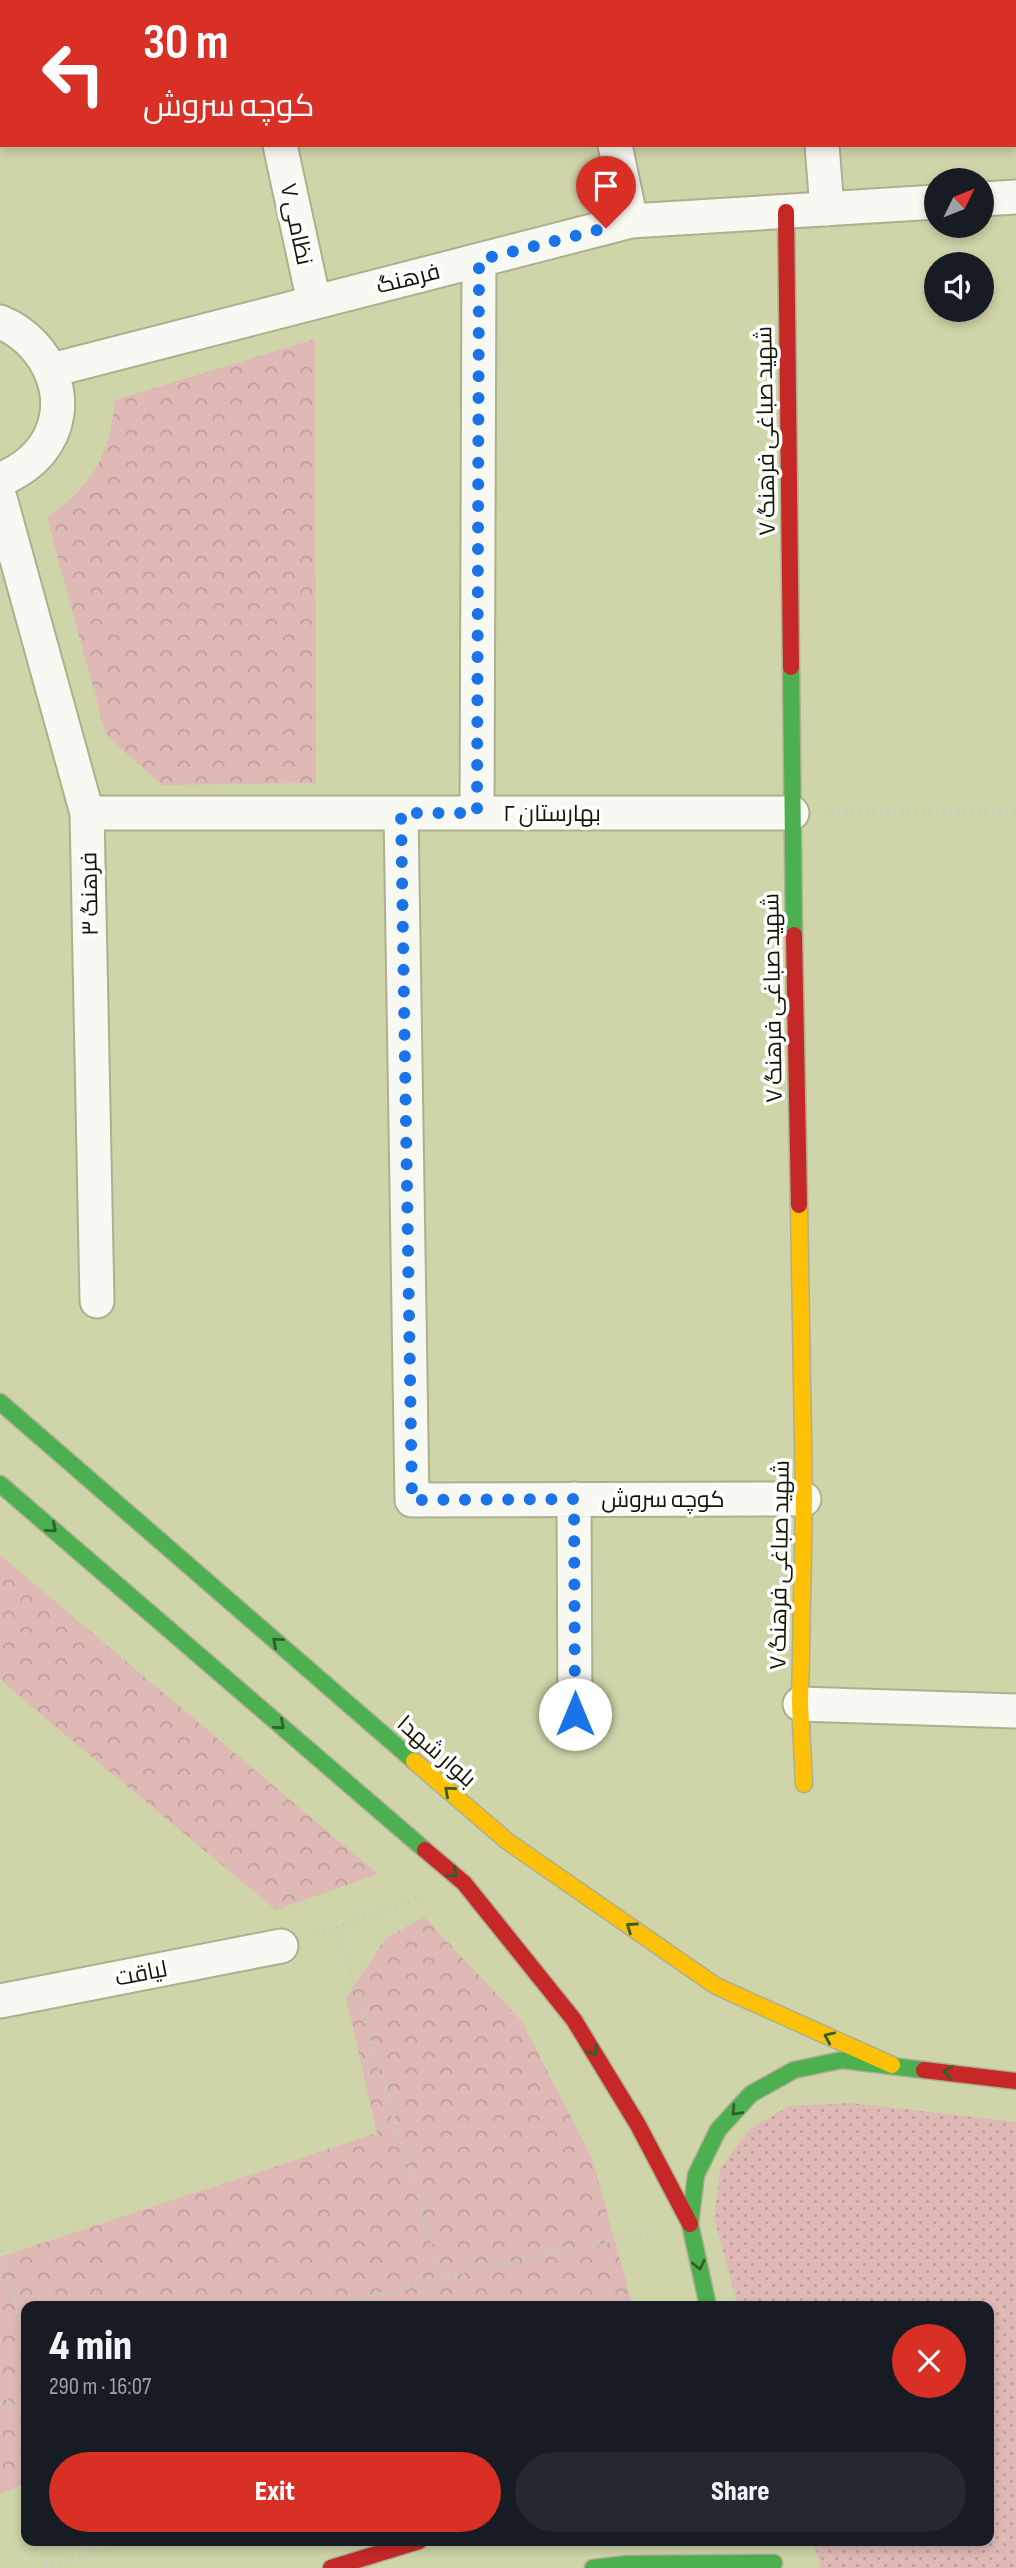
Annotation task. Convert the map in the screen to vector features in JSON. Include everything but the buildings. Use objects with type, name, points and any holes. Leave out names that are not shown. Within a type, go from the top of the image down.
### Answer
[{"type":"main road","name":"شهید صباغی فرهنگ ۷","points":[[786,212],[792,813],[804,1499],[800,1704],[804,1784]]},
{"type":"main road","name":"بلوار شهدا","points":[[0,1402],[507,1841],[716,1986],[892,2065]]},
{"type":"main road","points":[[0,1484],[464,1883],[574,2020],[638,2125],[690,2224],[707,2301]]},
{"type":"main road","points":[[690,2224],[696,2175],[718,2130],[751,2094],[794,2070],[842,2060],[1016,2081]]},
{"type":"main road","points":[[331,2568],[403,2546]]},
{"type":"main road","points":[[593,2568],[652,2563],[773,2561]]},
{"type":"street","name":"نظامی ۷","points":[[281,147],[314,302]]},
{"type":"street","points":[[615,147],[631,221]]},
{"type":"street","points":[[822,147],[827,209]]},
{"type":"street","points":[[994,198],[1016,197]]},
{"type":"street","name":"فرهنگ","points":[[52,370],[631,221],[924,203]]},
{"type":"street","points":[[477,813],[479,260]]},
{"type":"street","points":[[0,322],[17,329],[37,346],[52,370],[57,397],[54,425],[41,451],[21,470],[0,480]]},
{"type":"street","name":"فرهنگ ۳","points":[[0,498],[87,813],[97,1301]]},
{"type":"street","name":"بهارستان ۲","points":[[87,813],[792,813]]},
{"type":"street","name":"کوچه سروش","points":[[401,813],[412,1500],[804,1499]]},
{"type":"street","points":[[574,1499],[575,1714]]},
{"type":"street","points":[[800,1704],[1016,1711]]},
{"type":"street","name":"لیاقت","points":[[0,2001],[281,1946]]},
{"type":"path","points":[[792,813],[1016,811]]},
{"type":"path","points":[[281,1946],[464,1883]]},
{"type":"path","points":[[337,1927],[442,2277]]},
{"type":"path","points":[[358,2301],[442,2277],[690,2224]]},
{"type":"path","points":[[0,2243],[21,2326]]},
{"type":"path","points":[[222,2301],[246,2295],[258,2301]]},
{"type":"path","points":[[0,2403],[21,2397]]},
{"type":"path","points":[[88,2546],[90,2553]]},
{"type":"path","points":[[45,2568],[116,2546]]},
{"type":"green space","points":[[315,339],[316,783],[162,785],[106,735],[47,518],[76,493],[96,468],[108,439],[115,400]]},
{"type":"green space","points":[[0,1555],[378,1874],[276,1910],[20,1697],[0,1679]]},
{"type":"green space","points":[[424,1917],[521,2020],[592,2158],[632,2301],[21,2301],[21,2485],[0,2494],[0,2257],[377,2133],[346,1998],[386,1938]]},
{"type":"green space","points":[[851,2103],[1016,2122],[1016,2568],[821,2568],[814,2546],[994,2546],[994,2301],[737,2301],[714,2218],[720,2169],[750,2129],[789,2106]]},
{"type":"traffic: fast","points":[[791,667],[794,935]]},
{"type":"traffic: fast","points":[[0,1402],[414,1761]]},
{"type":"traffic: fast","points":[[0,1484],[425,1850]]},
{"type":"traffic: fast","points":[[707,2301],[690,2224],[696,2175],[718,2130],[751,2094],[794,2070],[842,2060],[924,2070]]},
{"type":"traffic: fast","points":[[593,2568],[628,2564],[774,2563]]},
{"type":"traffic: slow","points":[[799,1205],[804,1499],[800,1704],[804,1784]]},
{"type":"traffic: slow","points":[[414,1761],[507,1841],[716,1986],[892,2065]]},
{"type":"traffic: jam","points":[[786,212],[791,667]]},
{"type":"traffic: jam","points":[[794,935],[799,1205]]},
{"type":"traffic: jam","points":[[425,1850],[464,1883],[574,2020],[638,2125],[690,2224]]},
{"type":"traffic: jam","points":[[924,2070],[1016,2081]]},
{"type":"traffic: jam","points":[[331,2568],[403,2546]]},
{"type":"route","points":[[575,1714],[574,1499],[412,1500],[401,813],[477,813],[479,260],[606,228]]}]
